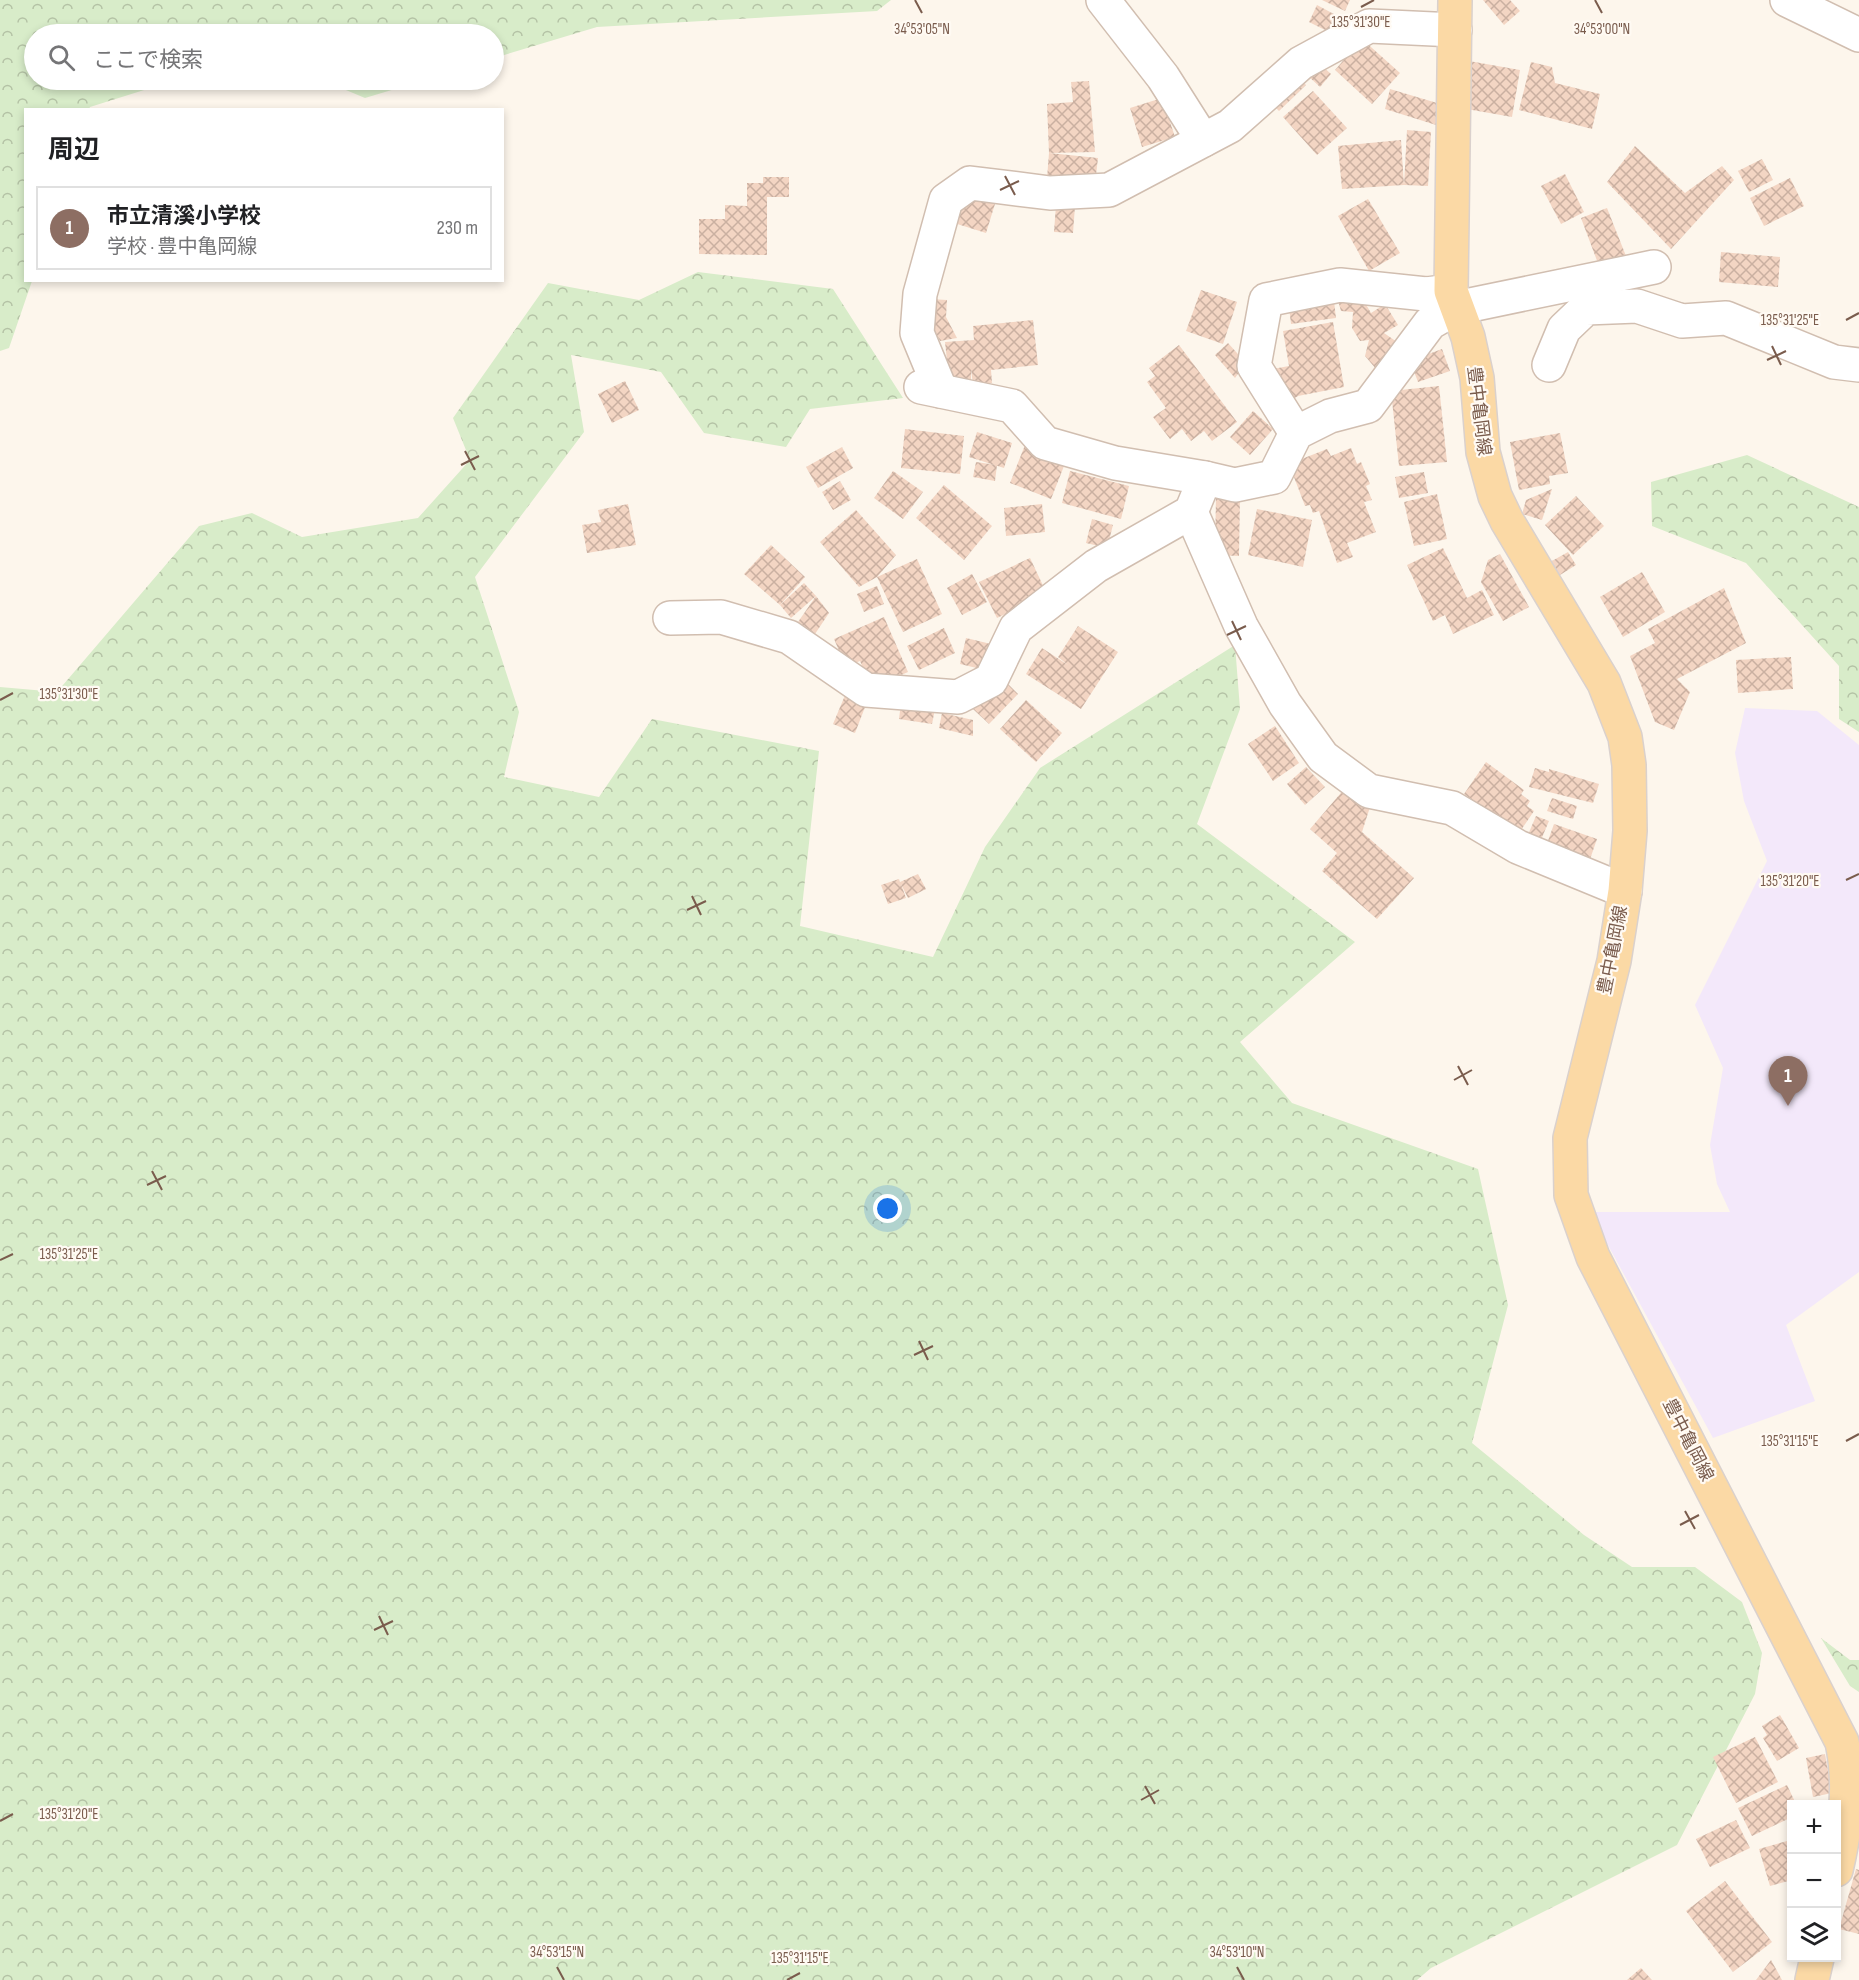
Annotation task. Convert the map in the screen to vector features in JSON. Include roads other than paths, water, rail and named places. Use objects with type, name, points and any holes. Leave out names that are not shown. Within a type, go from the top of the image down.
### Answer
[{"type":"main road","name":"豊中亀岡線","points":[[1455,15],[1453,299],[1468,337],[1477,378],[1483,452],[1495,496],[1507,522],[1604,683],[1625,737],[1630,799],[1625,891],[1614,962],[1570,1138],[1571,1196],[1593,1257],[1850,1741],[1849,1772],[1840,1854]]},
{"type":"main road","points":[[1812,1980],[1816,1962]]},
{"type":"street","points":[[1104,0],[1163,77],[1203,140]]},
{"type":"street","points":[[1787,0],[1859,35]]},
{"type":"street","points":[[1453,299],[1430,323],[1368,406],[1329,416],[1296,433],[1274,477],[1235,485],[1115,463],[1045,443],[1012,406],[931,389],[917,333],[920,294],[946,200],[970,183],[1050,193],[1109,190],[1230,126],[1301,63],[1369,26],[1455,15]]},
{"type":"street","points":[[1296,433],[1254,366],[1266,300],[1340,285],[1453,299],[1654,267]]},
{"type":"street","points":[[1550,365],[1564,329],[1586,308],[1637,306],[1683,321],[1726,318],[1834,362],[1859,365]]},
{"type":"street","points":[[670,618],[721,617],[789,637],[866,690],[958,697],[991,680],[1016,628],[1096,566],[1191,512],[1205,478]]},
{"type":"street","points":[[1191,512],[1241,626],[1285,704],[1323,757],[1369,791],[1452,808],[1518,847],[1625,891]]},
{"type":"place","name":"市立清溪小学校","points":[[1788,1106]]}]
